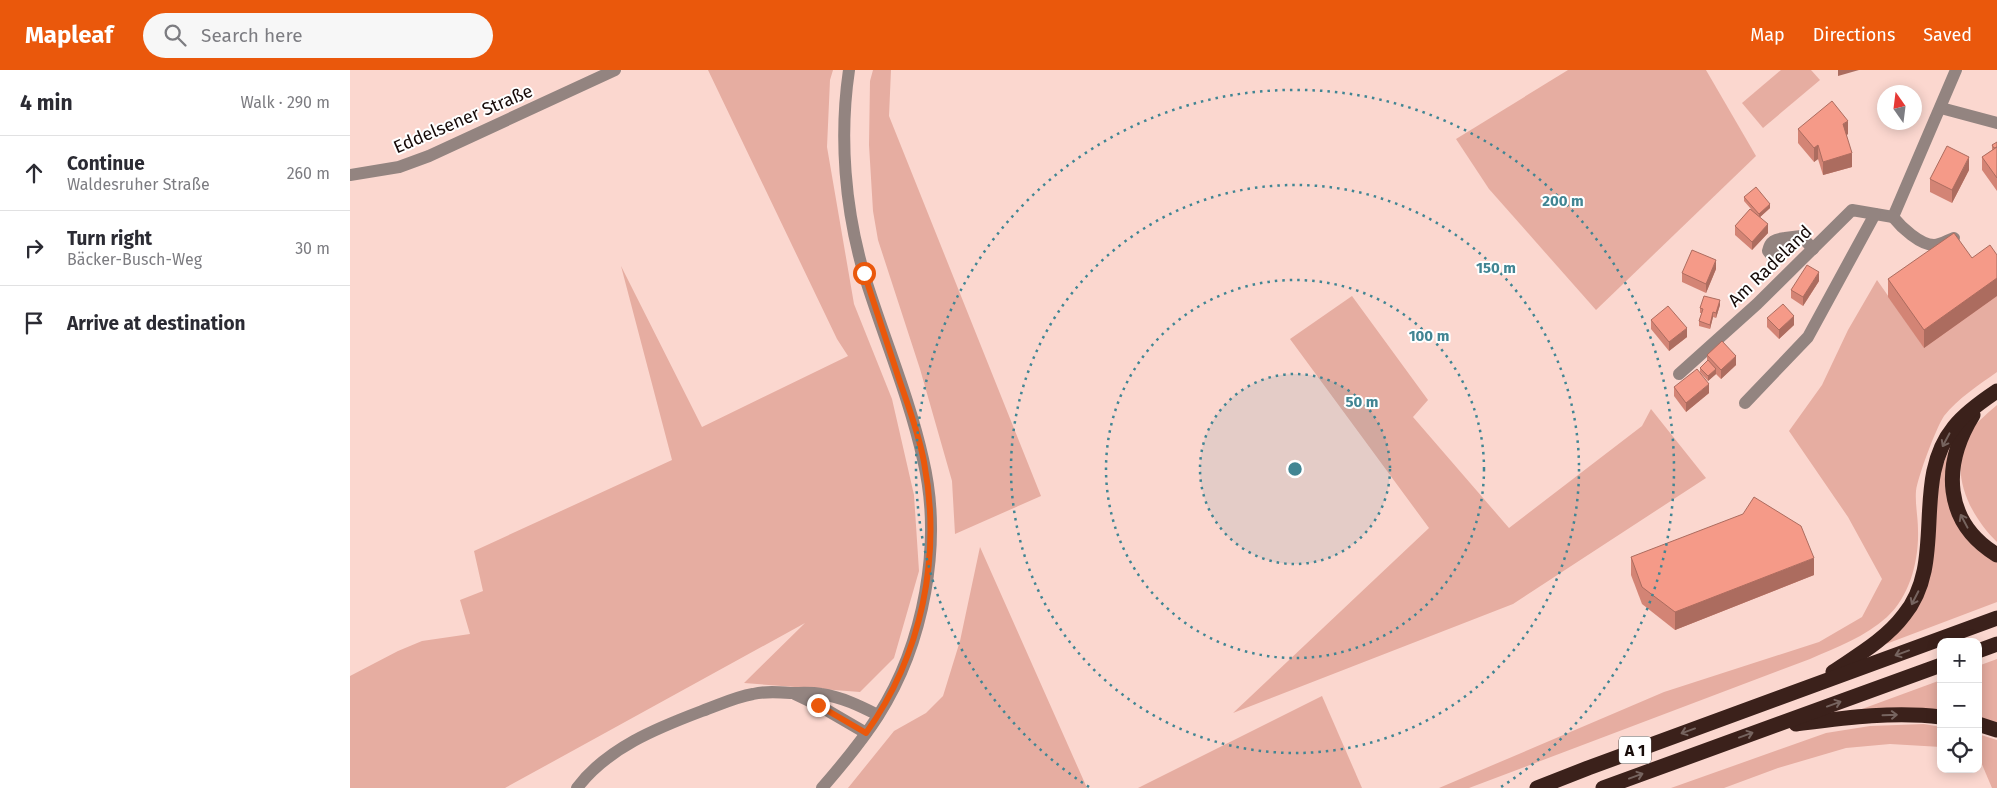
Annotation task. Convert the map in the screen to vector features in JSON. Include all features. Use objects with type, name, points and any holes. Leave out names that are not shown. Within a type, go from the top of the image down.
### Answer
[{"type":"highway","points":[[1814,685],[1883,636],[1905,615],[1921,583],[1926,557],[1934,469],[1939,454],[1952,429],[1967,414],[1997,391]]},
{"type":"highway","points":[[1979,405],[1956,447],[1951,476],[1956,501],[1964,523],[1978,542],[1997,555]]},
{"type":"highway","name":"A 1","points":[[1537,788],[1997,618]]},
{"type":"highway","points":[[1982,650],[1997,644]]},
{"type":"highway","name":"A 1","points":[[1603,788],[1937,665]]},
{"type":"highway","points":[[1772,726],[1863,716],[1922,714],[1937,716]]},
{"type":"highway","points":[[1982,725],[1997,730]]},
{"type":"street","name":"Eddelsener Straße","points":[[350,175],[400,167],[430,156],[614,70]]},
{"type":"street","points":[[822,788],[866,733],[894,687],[915,634],[925,596],[931,551],[932,524],[924,461],[914,423],[864,273],[855,239],[845,164],[845,122],[849,70]]},
{"type":"street","points":[[1954,71],[1941,108],[1894,217],[1902,229],[1925,242],[1934,245],[1954,238]]},
{"type":"street","points":[[1941,108],[1997,123]]},
{"type":"street","name":"Am Radeland","points":[[1679,374],[1757,304],[1852,210],[1894,217]]},
{"type":"street","points":[[1746,403],[1808,337],[1875,214]]},
{"type":"street","points":[[1785,238],[1801,236],[1813,249]]},
{"type":"street","points":[[577,788],[609,756],[632,742],[679,720],[739,697],[778,692],[822,694],[841,699],[878,715]]},
{"type":"street","points":[[792,693],[818,705],[866,733]]},
{"type":"shaded area","points":[[708,70],[833,70],[830,80],[827,147],[854,304],[892,399],[914,495],[919,571],[894,658],[860,692],[744,683],[805,623],[505,788],[350,788],[350,676],[422,641],[470,634],[460,600],[483,591],[474,551],[672,460],[621,266],[702,427],[848,356],[837,339]]},
{"type":"shaded area","points":[[873,70],[891,70],[889,116],[1041,496],[955,534],[952,481],[920,369],[878,240],[873,211],[869,145],[870,81]]},
{"type":"shaded area","points":[[1568,70],[1706,70],[1756,156],[1596,310],[1489,189],[1456,139]]},
{"type":"shaded area","points":[[1781,70],[1811,70],[1820,80],[1763,128],[1742,103]]},
{"type":"shaded area","points":[[1877,280],[1924,347],[1997,296],[1997,372],[1955,404],[1944,416],[1937,431],[1917,484],[1918,541],[1915,565],[1902,599],[1895,608],[1887,617],[1860,636],[1810,659],[1469,788],[1439,788],[1664,692],[1819,642],[1862,617],[1882,579],[1848,517],[1789,431],[1822,385],[1848,330]]},
{"type":"shaded area","points":[[1352,296],[1428,400],[1413,417],[1509,528],[1642,426],[1651,409],[1706,478],[1513,604],[1233,713],[1429,528],[1290,339]]},
{"type":"shaded area","points":[[1997,405],[1997,542],[1977,518],[1969,504],[1961,474],[1961,459],[1964,444],[1972,429]]},
{"type":"shaded area","points":[[1956,434],[1950,495],[1997,560],[1997,602],[1886,644],[1916,607],[1938,476]]},
{"type":"shaded area","points":[[980,547],[1087,788],[848,788],[894,731],[926,713],[943,696],[960,641]]},
{"type":"shaded area","points":[[1997,659],[1997,724],[1982,721],[1982,665]]},
{"type":"shaded area","points":[[1937,681],[1937,713],[1863,712],[1862,709]]},
{"type":"shaded area","points":[[1322,696],[1362,788],[1138,788]]},
{"type":"shaded area","points":[[1924,724],[1937,726],[1937,747],[1890,744],[1846,748],[1778,768],[1724,788],[1671,788],[1826,733],[1870,726]]},
{"type":"shaded area","points":[[1982,735],[1997,740],[1997,788],[1992,788],[1982,764]]},
{"type":"building","points":[[1832,101],[1848,121],[1843,124],[1852,153],[1823,162],[1818,145],[1814,148],[1798,129]]},
{"type":"building","points":[[1997,142],[1997,147],[1994,148],[1992,145]]},
{"type":"building","points":[[1947,146],[1969,157],[1952,190],[1930,179]]},
{"type":"building","points":[[1997,147],[1997,178],[1982,157]]},
{"type":"building","points":[[1756,187],[1770,204],[1759,214],[1744,197]]},
{"type":"building","points":[[1750,209],[1768,224],[1752,242],[1735,226]]},
{"type":"building","points":[[1954,233],[1972,258],[1990,245],[1997,255],[1997,278],[1924,330],[1888,279]]},
{"type":"building","points":[[1692,250],[1716,260],[1706,284],[1682,273]]},
{"type":"building","points":[[1807,265],[1819,272],[1803,297],[1791,290]]},
{"type":"building","points":[[1704,296],[1720,300],[1716,313],[1713,312],[1710,325],[1699,321],[1703,309],[1700,308]]},
{"type":"building","points":[[1783,304],[1794,316],[1779,330],[1767,318]]},
{"type":"building","points":[[1668,306],[1687,328],[1669,342],[1651,320]]},
{"type":"building","points":[[1722,341],[1736,356],[1721,370],[1707,355]]},
{"type":"building","points":[[1708,360],[1716,369],[1708,376],[1700,368]]},
{"type":"building","points":[[1697,369],[1709,384],[1686,403],[1674,387]]},
{"type":"building","points":[[1754,497],[1801,526],[1814,558],[1675,612],[1642,587],[1631,557],[1743,514]]},
{"type":"route","points":[[818,705],[866,733],[890,694],[915,634],[925,596],[931,551],[932,524],[924,461],[914,423],[864,273]]}]
